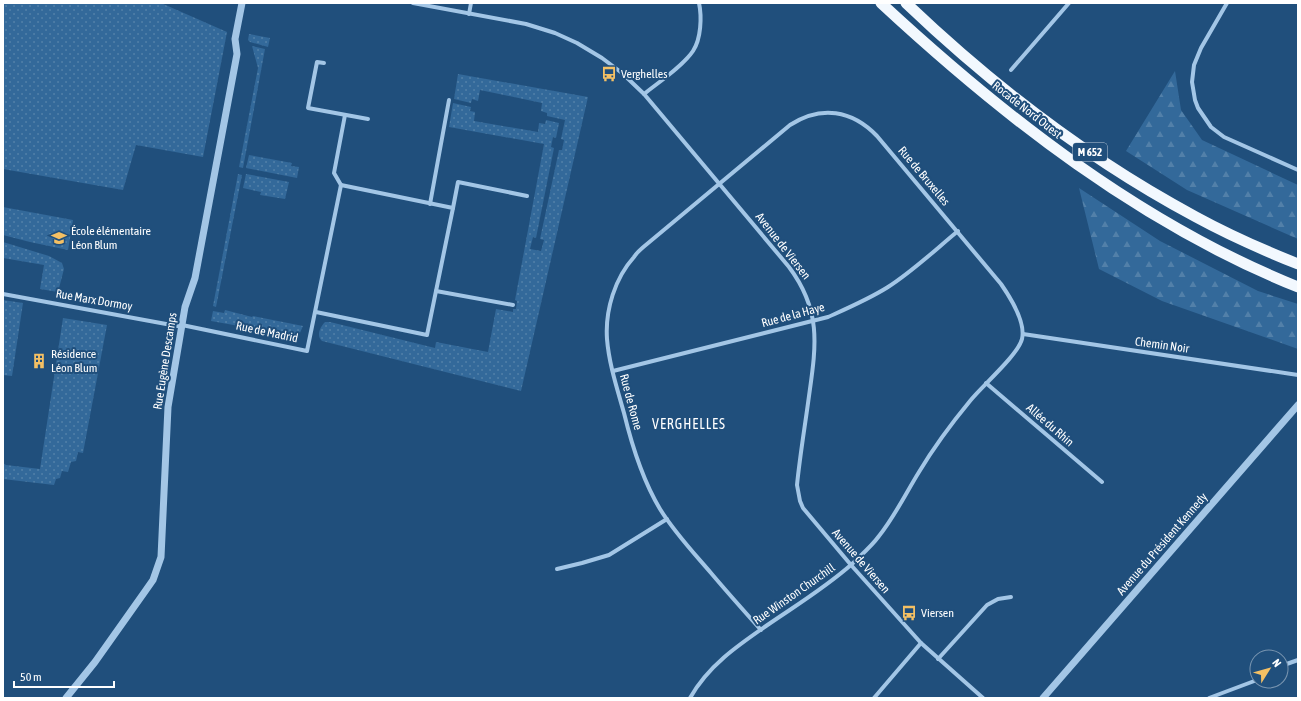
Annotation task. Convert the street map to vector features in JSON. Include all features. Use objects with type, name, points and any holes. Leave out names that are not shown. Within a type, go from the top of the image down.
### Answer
[{"type":"highway","name":"Rocade Nord Ouest","points":[[881,3],[932,49],[1002,108],[1093,175],[1190,236],[1236,260],[1298,287]]},
{"type":"highway","name":"Rocade Nord Ouest","points":[[906,3],[959,51],[1024,104],[1116,169],[1196,217],[1249,244],[1298,264]]},
{"type":"highway","points":[[912,3],[932,27]]},
{"type":"street","name":"Rue Eugène Descamps","points":[[66,698],[95,662],[140,600],[153,580],[162,552],[167,420],[185,307],[195,278],[237,54],[235,39],[242,3]]},
{"type":"street","name":"Avenue de Viersen","points":[[413,3],[534,26],[566,38],[602,58],[622,73],[644,94],[795,274],[806,296],[815,333],[815,350],[798,477],[798,492],[800,501],[806,514],[921,643],[983,698]]},
{"type":"street","points":[[469,14],[471,3]]},
{"type":"street","points":[[644,94],[684,61],[693,50],[700,30],[699,3]]},
{"type":"street","points":[[1011,70],[1069,3]]},
{"type":"street","points":[[1227,3],[1201,48],[1194,65],[1192,86],[1198,108],[1211,127],[1224,137],[1297,169]]},
{"type":"street","points":[[324,63],[317,62],[308,108],[368,119]]},
{"type":"street","points":[[430,204],[449,100]]},
{"type":"street","name":"Rue de Bruxelles","points":[[719,183],[796,121],[814,114],[827,113],[842,114],[858,120],[871,129],[958,231],[1006,291],[1019,318],[1023,334]]},
{"type":"street","name":"Rue de Madrid","points":[[182,325],[308,351],[341,185],[334,173],[345,115]]},
{"type":"street","points":[[316,312],[427,334],[458,182],[527,196]]},
{"type":"street","name":"Rue de Rome","points":[[719,183],[633,257],[624,270],[610,305],[607,338],[613,371],[638,461],[652,495],[682,540],[761,630]]},
{"type":"street","points":[[341,185],[453,208]]},
{"type":"street","name":"Rue de la Haye","points":[[613,371],[828,317],[887,288],[958,231]]},
{"type":"street","points":[[436,291],[513,305]]},
{"type":"street","name":"Rue Marx Dormoy","points":[[3,294],[177,326],[182,325]]},
{"type":"street","points":[[986,383],[1016,351],[1020,345],[1023,334]]},
{"type":"street","name":"Chemin Noir","points":[[1023,334],[1298,375]]},
{"type":"street","name":"Rue Winston Churchill","points":[[690,698],[704,677],[725,656],[825,586],[868,549],[894,515],[939,440],[986,383]]},
{"type":"street","name":"Allée du Rhin","points":[[986,383],[1102,482]]},
{"type":"street","name":"Avenue du Président Kennedy","points":[[1043,698],[1298,405]]},
{"type":"street","points":[[557,569],[609,555],[667,518]]},
{"type":"street","points":[[938,659],[982,609],[998,599],[1011,597]]},
{"type":"street","points":[[874,698],[921,643]]},
{"type":"street","points":[[1209,698],[1249,683]]},
{"type":"green space","points":[[3,3],[161,3],[227,32],[203,157],[136,145],[123,190],[3,169]]},
{"type":"green space","points":[[249,34],[270,38],[268,47],[250,42],[248,40]]},
{"type":"green space","points":[[252,46],[265,49],[243,168],[239,167],[258,68]]},
{"type":"green space","points":[[1175,71],[1181,110],[1202,140],[1298,185],[1298,239],[1187,190],[1126,151]]},
{"type":"green space","points":[[458,74],[588,97],[521,391],[322,341],[319,337],[319,332],[323,324],[325,322],[330,322],[435,348],[436,342],[488,352],[496,309],[513,312],[513,309],[516,309],[517,301],[515,300],[544,144],[449,127],[453,103],[471,107],[470,111],[475,112],[474,121],[538,132],[539,123],[545,124],[546,120],[559,123],[556,138],[553,137],[551,147],[554,148],[536,238],[533,237],[530,249],[541,251],[544,240],[540,239],[559,150],[562,150],[564,140],[561,139],[565,120],[547,116],[547,113],[541,111],[542,103],[480,90],[478,101],[472,99],[471,103],[454,99]]},
{"type":"green space","points":[[249,155],[292,163],[291,166],[299,167],[297,178],[246,168]]},
{"type":"green space","points":[[238,174],[242,175],[216,307],[213,306]]},
{"type":"green space","points":[[246,174],[289,182],[285,199],[260,195],[261,192],[243,188]]},
{"type":"green space","points":[[1079,188],[1160,241],[1258,291],[1298,304],[1298,349],[1162,301],[1099,269]]},
{"type":"green space","points":[[3,207],[73,220],[68,250],[3,235]]},
{"type":"green space","points":[[3,242],[49,256],[62,263],[64,269],[58,292],[40,289],[44,265],[3,258]]},
{"type":"green space","points":[[3,300],[23,303],[12,376],[3,375]]},
{"type":"green space","points":[[225,310],[252,317],[303,326],[299,335],[295,336],[211,321],[213,311],[224,313]]},
{"type":"green space","points":[[63,318],[107,325],[83,453],[78,452],[76,461],[71,462],[68,472],[62,471],[60,478],[56,479],[54,485],[3,479],[3,463],[6,465],[40,469]]},
{"type":"place","name":"Verghelles","points":[[609,74]]},
{"type":"place","name":"École élémentaire Léon Blum","points":[[59,238]]},
{"type":"place","name":"Résidence Léon Blum","points":[[39,361]]},
{"type":"place","name":"Viersen","points":[[909,613]]},
{"type":"district","name":"VERGHELLES","points":[[689,424]]}]
